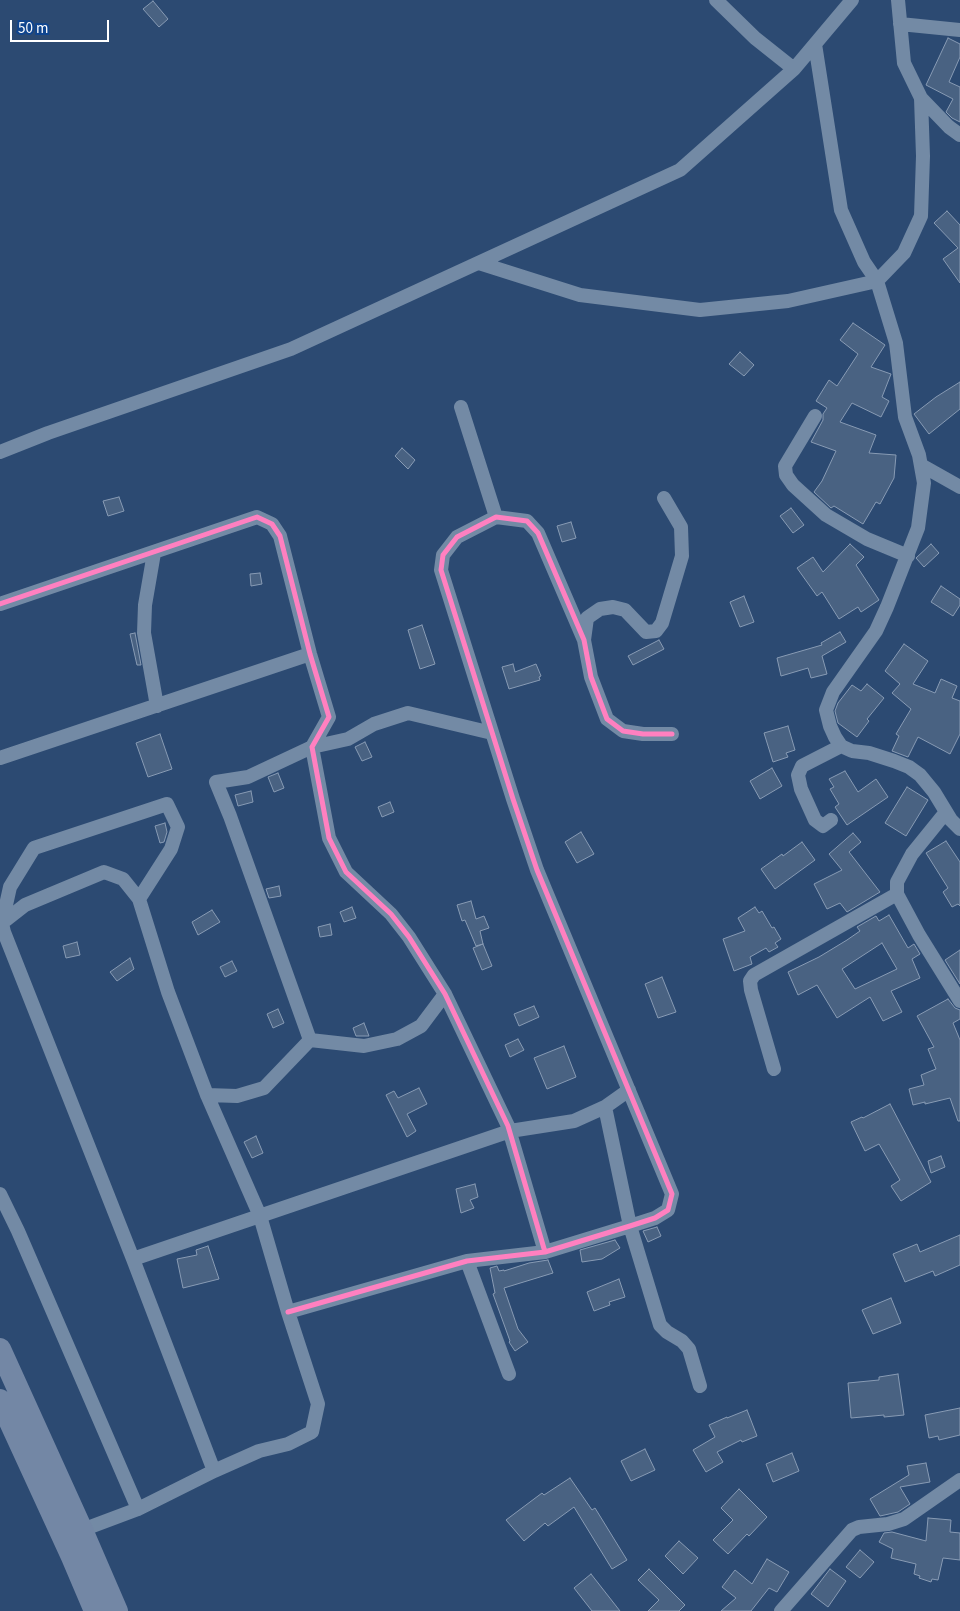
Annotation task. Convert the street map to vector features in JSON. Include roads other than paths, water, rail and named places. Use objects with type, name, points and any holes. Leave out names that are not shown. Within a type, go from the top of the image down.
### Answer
[{"type":"main road","points":[[0,1349],[117,1611]]},
{"type":"main road","points":[[0,1400],[95,1611]]},
{"type":"street","points":[[716,0],[755,38],[794,68]]},
{"type":"street","points":[[0,452],[48,433],[291,349],[680,170],[794,68],[852,0]]},
{"type":"street","points":[[898,0],[904,63],[921,98],[949,127],[960,135]]},
{"type":"street","points":[[900,24],[960,30]]},
{"type":"street","points":[[815,44],[841,210],[864,262],[877,281],[896,344],[905,417],[919,455],[924,483],[918,528],[876,631],[833,692],[826,710],[832,732],[841,746],[852,751],[869,753],[909,767],[920,775],[934,792],[946,812],[960,829]]},
{"type":"street","points":[[479,263],[580,295],[700,310],[788,301],[877,281],[904,254],[921,216],[923,156],[921,98]]},
{"type":"street","points":[[461,407],[496,517]]},
{"type":"street","points":[[815,416],[784,466],[786,475],[826,515],[867,539],[908,556]]},
{"type":"street","points":[[921,465],[960,487]]},
{"type":"street","points":[[584,640],[587,618],[600,610],[613,607],[625,610],[646,632],[656,631],[662,623],[682,556],[681,527],[664,498]]},
{"type":"street","points":[[0,604],[257,517],[272,524],[280,536],[310,654],[329,717],[312,747],[329,838],[346,872],[391,914],[403,929],[445,994],[510,1131],[545,1252]]},
{"type":"street","points":[[288,1312],[467,1261],[545,1252],[630,1226],[655,1218],[668,1210],[672,1194],[537,870],[492,733],[441,570],[443,554],[457,537],[496,517],[527,521],[538,533],[584,640],[591,677],[607,719],[623,731],[643,734],[672,734]]},
{"type":"street","points":[[154,553],[145,605],[144,633],[157,706]]},
{"type":"street","points":[[0,758],[310,654]]},
{"type":"street","points":[[310,1040],[230,816],[216,782],[248,777],[312,747],[348,739],[374,724],[408,713],[492,733]]},
{"type":"street","points":[[831,820],[823,826],[815,820],[801,789],[798,775],[802,766],[841,746]]},
{"type":"street","points":[[139,899],[171,849],[178,827],[167,804],[34,848],[10,887],[2,926],[214,1471]]},
{"type":"street","points":[[946,812],[912,854],[897,882],[897,894],[919,936],[960,1001]]},
{"type":"street","points":[[2,926],[25,905],[104,872],[123,879],[139,899],[168,992],[207,1095],[260,1216],[288,1312],[318,1404],[312,1432],[288,1444],[259,1451],[138,1509],[82,1530]]},
{"type":"street","points":[[774,1069],[751,990],[750,981],[754,974],[897,894]]},
{"type":"street","points":[[310,1040],[364,1046],[397,1039],[421,1026],[445,994]]},
{"type":"street","points":[[207,1095],[237,1096],[264,1088],[310,1040]]},
{"type":"street","points":[[133,1259],[510,1131],[574,1121],[605,1107],[629,1090]]},
{"type":"street","points":[[605,1107],[630,1226],[660,1325],[666,1332],[682,1341],[689,1349],[700,1386]]},
{"type":"street","points":[[0,1194],[18,1231],[138,1509]]},
{"type":"street","points":[[467,1261],[509,1374]]},
{"type":"street","points":[[781,1611],[852,1530],[866,1526],[888,1524],[904,1518],[960,1480]]}]
